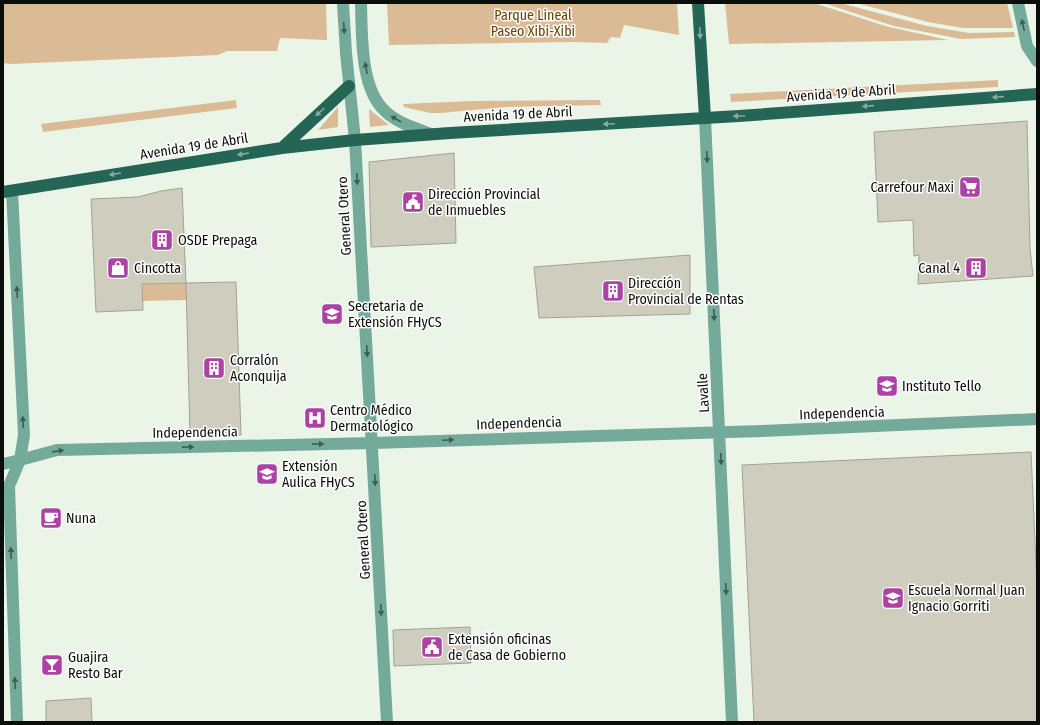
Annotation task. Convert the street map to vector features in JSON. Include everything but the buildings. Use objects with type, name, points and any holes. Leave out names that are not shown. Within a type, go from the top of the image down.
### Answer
[{"type":"main road","name":"Lavalle","points":[[698,3],[705,118]]},
{"type":"main road","points":[[282,148],[349,86]]},
{"type":"main road","name":"Avenida 19 de Abril","points":[[7,191],[282,148],[354,140],[705,118],[1037,94]]},
{"type":"street","name":"General Otero","points":[[343,3],[354,140],[387,722]]},
{"type":"street","points":[[361,3],[363,52],[369,84],[375,100],[385,112],[391,116],[408,125],[431,134]]},
{"type":"street","points":[[1018,3],[1027,46],[1037,61]]},
{"type":"street","name":"Lavalle","points":[[705,118],[732,722]]},
{"type":"street","points":[[7,191],[24,435],[20,460],[9,486],[17,722]]},
{"type":"street","name":"Independencia","points":[[3,464],[57,450],[372,443],[762,431],[1037,419]]},
{"type":"green space","points":[[3,3],[326,3],[327,40],[280,38],[277,51],[227,51],[218,55],[11,64],[3,63]]},
{"type":"green space","name":"Parque Lineal Paseo Xibi-Xibi","points":[[387,3],[677,3],[679,35],[624,25],[620,38],[611,37],[607,43],[573,42],[389,45]]},
{"type":"green space","points":[[725,3],[814,3],[885,26],[948,40],[729,44]]},
{"type":"green space","points":[[823,3],[840,3],[927,26],[969,33],[1014,32],[1015,37],[961,39],[894,26]]},
{"type":"green space","points":[[856,3],[1007,3],[1013,28],[963,28],[928,22]]},
{"type":"green space","points":[[998,80],[998,87],[731,102],[730,94]]},
{"type":"green space","points":[[236,100],[237,108],[43,132],[41,124]]},
{"type":"green space","points":[[600,100],[601,105],[506,107],[441,113],[430,113],[404,107],[403,104],[472,101]]},
{"type":"green space","points":[[338,107],[338,127],[318,130]]},
{"type":"green space","points":[[369,109],[389,125],[370,127]]},
{"type":"green space","points":[[186,283],[187,300],[143,301],[142,284]]},
{"type":"place","name":"Carrefour Maxi","points":[[970,187]]},
{"type":"place","name":"Dirección Provincial de Inmuebles","points":[[413,202]]},
{"type":"place","name":"OSDE Prepaga","points":[[162,240]]},
{"type":"place","name":"Cincotta","points":[[118,268]]},
{"type":"place","name":"Canal 4","points":[[976,268]]},
{"type":"place","name":"Dirección Provincial de Rentas","points":[[613,291]]},
{"type":"place","name":"Secretaria de Extensión FHyCS","points":[[332,314]]},
{"type":"place","name":"Corralón Aconquija","points":[[214,368]]},
{"type":"place","name":"Instituto Tello","points":[[887,386]]},
{"type":"place","name":"Centro Médico Dermatológico","points":[[315,418]]},
{"type":"place","name":"Extensión Aulica FHyCS","points":[[267,474]]},
{"type":"place","name":"Nuna","points":[[51,518]]},
{"type":"place","name":"Escuela Normal Juan Ignacio Gorriti","points":[[893,598]]},
{"type":"place","name":"Extensión oficinas de Casa de Gobierno","points":[[432,647]]},
{"type":"place","name":"Guajira Resto Bar","points":[[52,665]]}]
